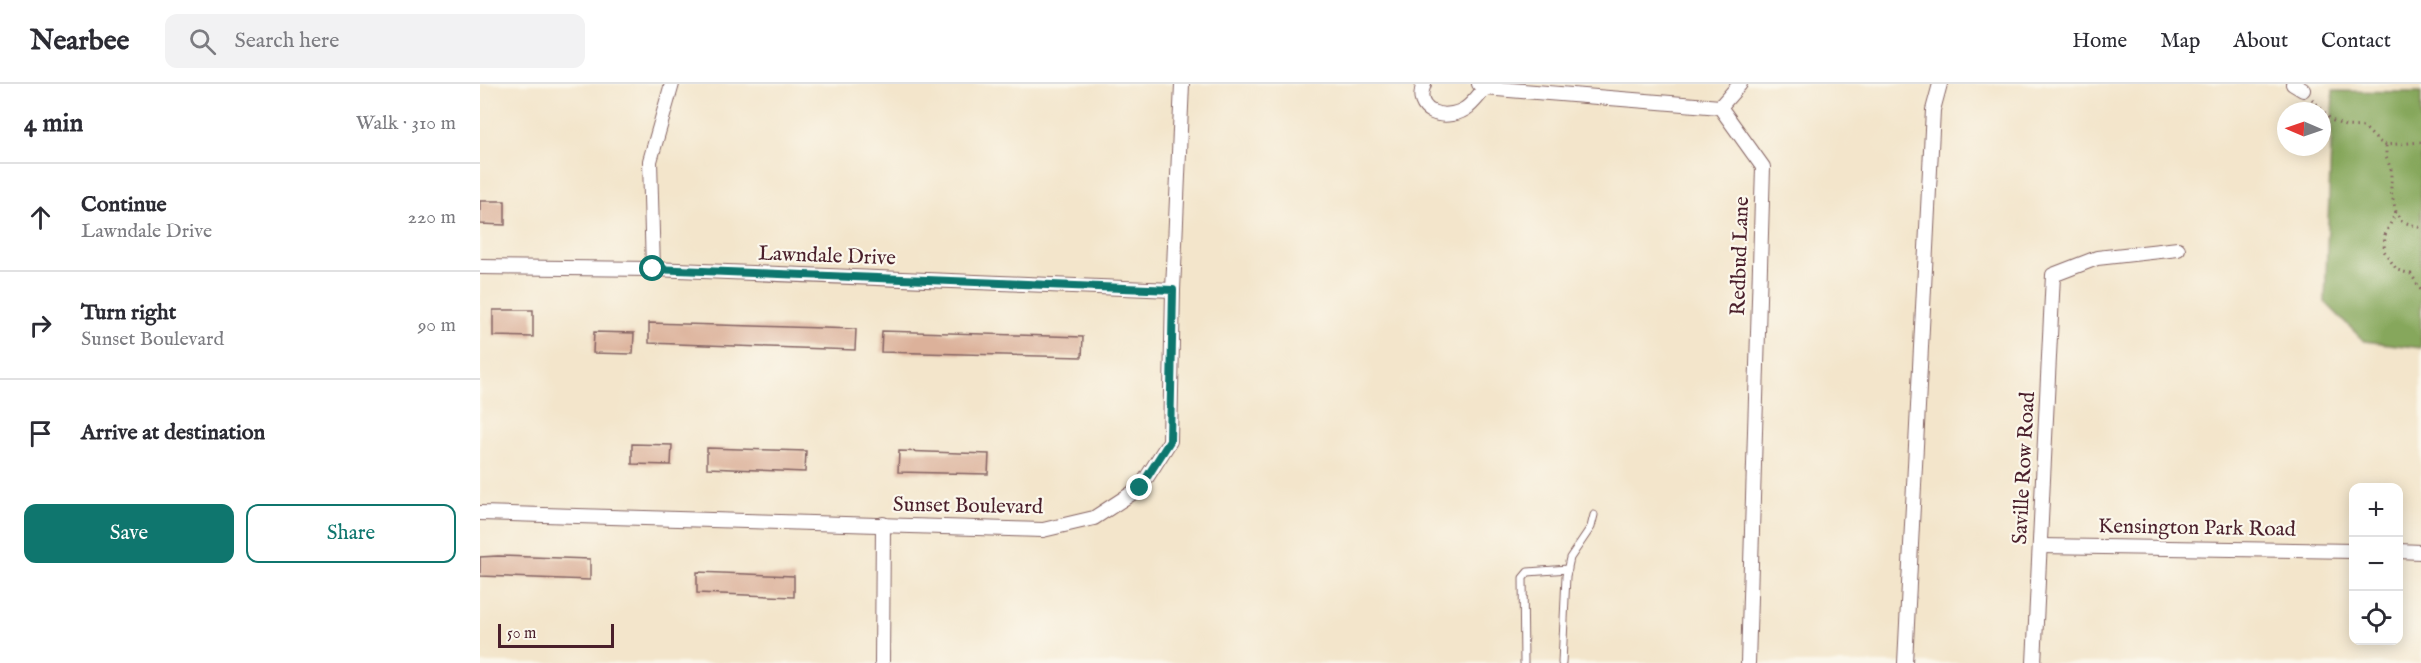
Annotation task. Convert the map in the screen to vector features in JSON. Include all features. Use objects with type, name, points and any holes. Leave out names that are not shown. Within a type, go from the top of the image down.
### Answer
[{"type":"street","points":[[653,269],[650,161],[672,84]]},
{"type":"street","name":"Sunset Boulevard","points":[[480,513],[1043,530],[1094,518],[1140,488],[1170,441],[1173,290],[1182,84]]},
{"type":"street","points":[[1424,84],[1421,92],[1422,102],[1431,112],[1443,115],[1465,109],[1482,86],[1720,107],[1740,84]]},
{"type":"street","points":[[1905,663],[1933,110],[1940,84]]},
{"type":"street","name":"Redbud Lane","points":[[1720,107],[1763,167],[1748,663]]},
{"type":"street","name":"Saville Row Road","points":[[2034,663],[2053,275],[2097,258],[2178,249]]},
{"type":"street","name":"Lawndale Drive","points":[[480,267],[653,269],[1173,290]]},
{"type":"street","points":[[882,663],[883,524]]},
{"type":"street","name":"Kensington Park Road","points":[[2040,546],[2349,551]]},
{"type":"street","points":[[2403,551],[2421,552]]},
{"type":"lane","points":[[1562,663],[1570,558],[1591,527],[1594,515]]},
{"type":"lane","points":[[1524,663],[1523,578],[1528,572],[1568,569]]},
{"type":"path","points":[[2298,87],[2331,120],[2345,126],[2364,127],[2378,141],[2386,145],[2421,142]]},
{"type":"path","points":[[2386,145],[2386,157],[2391,169],[2391,191],[2396,212],[2401,221],[2421,228]]},
{"type":"path","points":[[2396,212],[2385,235],[2384,251],[2397,270],[2411,274],[2421,290]]},
{"type":"green space","points":[[2333,91],[2421,92],[2421,348],[2364,341],[2325,302]]},
{"type":"building","points":[[480,201],[505,201],[505,225],[480,224]]},
{"type":"building","points":[[493,310],[533,310],[533,337],[493,336]]},
{"type":"building","points":[[649,323],[856,329],[855,350],[649,343]]},
{"type":"building","points":[[882,331],[1083,337],[1082,357],[881,352]]},
{"type":"building","points":[[594,332],[634,333],[633,354],[593,353]]},
{"type":"building","points":[[632,444],[672,445],[671,465],[632,464]]},
{"type":"building","points":[[707,448],[806,451],[805,472],[707,468]]},
{"type":"building","points":[[899,451],[989,454],[988,474],[898,472]]},
{"type":"building","points":[[480,557],[590,559],[590,580],[480,576]]},
{"type":"building","points":[[697,572],[794,576],[794,597],[697,593]]},
{"type":"route","points":[[653,269],[1173,290],[1170,441],[1140,488]]}]
